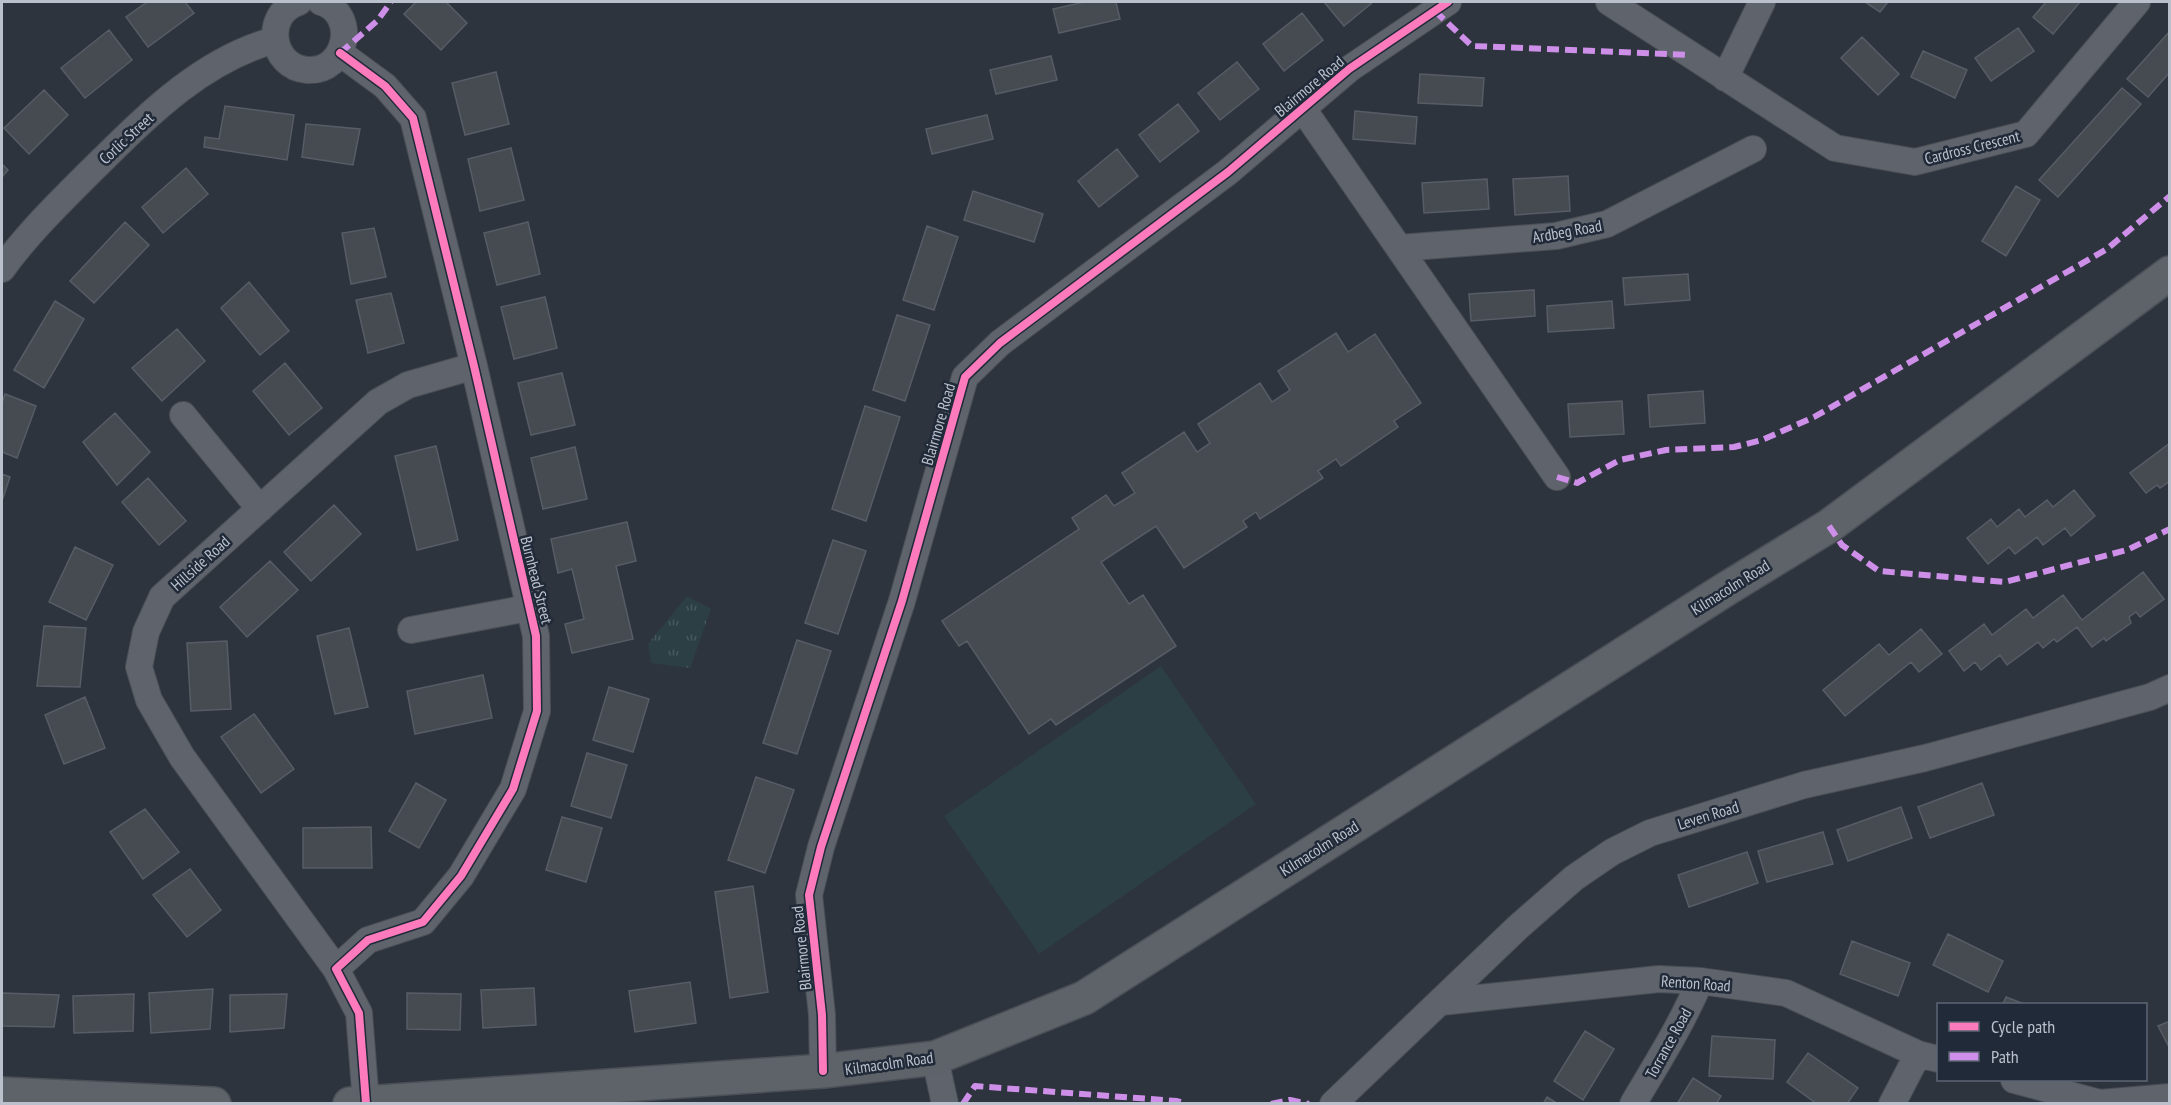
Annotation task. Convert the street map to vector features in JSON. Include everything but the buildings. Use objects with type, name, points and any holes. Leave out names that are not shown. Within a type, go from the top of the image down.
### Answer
[{"type":"main road","name":"Kilmacolm Road","points":[[358,1103],[604,1095],[935,1058],[1084,998],[1726,589],[1829,526],[2169,273]]},
{"type":"main road","points":[[2,1094],[214,1104]]},
{"type":"street","points":[[298,2],[285,9],[278,18],[274,40],[282,57],[296,68],[308,70],[332,63],[340,53],[344,42],[345,30],[342,19],[335,10],[321,2]]},
{"type":"street","name":"Cardross Crescent","points":[[1609,2],[1835,148],[1916,162],[2026,134],[2138,2]]},
{"type":"street","points":[[1725,78],[1762,2]]},
{"type":"street","name":"Blairmore Road","points":[[823,1071],[822,1015],[809,895],[821,847],[902,601],[965,377],[1000,343],[1228,172],[1349,69],[1437,5]]},
{"type":"street","name":"Corlic Street","points":[[2,269],[52,209],[143,120],[206,70],[259,44],[274,40]]},
{"type":"street","name":"Burnhead Street","points":[[336,969],[368,940],[423,922],[461,876],[513,789],[537,711],[536,636],[474,366],[413,118],[385,86],[340,53]]},
{"type":"street","points":[[1303,109],[1557,477]]},
{"type":"street","name":"Ardbeg Road","points":[[1399,248],[1556,236],[1607,224],[1753,148]]},
{"type":"street","name":"Hillside Road","points":[[336,969],[182,757],[149,700],[139,667],[146,632],[162,597],[378,402],[408,385],[474,366]]},
{"type":"street","points":[[183,415],[260,509]]},
{"type":"street","points":[[411,630],[528,608]]},
{"type":"street","name":"Leven Road","points":[[1333,1104],[1517,928],[1574,878],[1612,852],[1650,833],[1804,785],[1925,758],[2150,697],[2169,688]]},
{"type":"street","points":[[336,969],[359,1013],[358,1103]]},
{"type":"street","name":"Renton Road","points":[[1441,1002],[1659,979],[1700,981],[1786,993],[1928,1056]]},
{"type":"street","name":"Torrance Road","points":[[1633,1104],[1675,1034],[1700,981]]},
{"type":"street","points":[[1892,1104],[1928,1056]]},
{"type":"street","points":[[935,1058],[945,1104]]},
{"type":"street","points":[[2018,1081],[2100,1103],[2169,1097]]},
{"type":"green space","points":[[687,596],[711,609],[690,668],[651,663],[648,644]]},
{"type":"green space","points":[[1161,666],[1256,804],[1039,954],[944,816]]},
{"type":"marked path","points":[[340,53],[377,21],[391,2]]},
{"type":"marked path","points":[[1435,11],[1472,46],[1690,55]]},
{"type":"marked path","points":[[1557,477],[1577,483],[1620,460],[1666,450],[1734,447],[1762,440],[1814,417],[2107,249],[2170,196]]},
{"type":"marked path","points":[[1829,526],[1842,545],[1879,571],[2005,582],[2127,550],[2170,529]]},
{"type":"marked path","points":[[963,1104],[975,1086],[1177,1101],[1186,1104]]},
{"type":"marked path","points":[[1271,1104],[1290,1100],[1309,1104]]},
{"type":"cycle path","points":[[823,1071],[822,1015],[809,895],[821,847],[902,601],[965,377],[1000,343],[1228,172],[1349,69],[1448,2]]},
{"type":"cycle path","points":[[340,53],[385,86],[413,118],[474,366],[536,636],[537,711],[513,789],[461,876],[423,922],[368,940],[336,969],[359,1013],[366,1103]]}]
